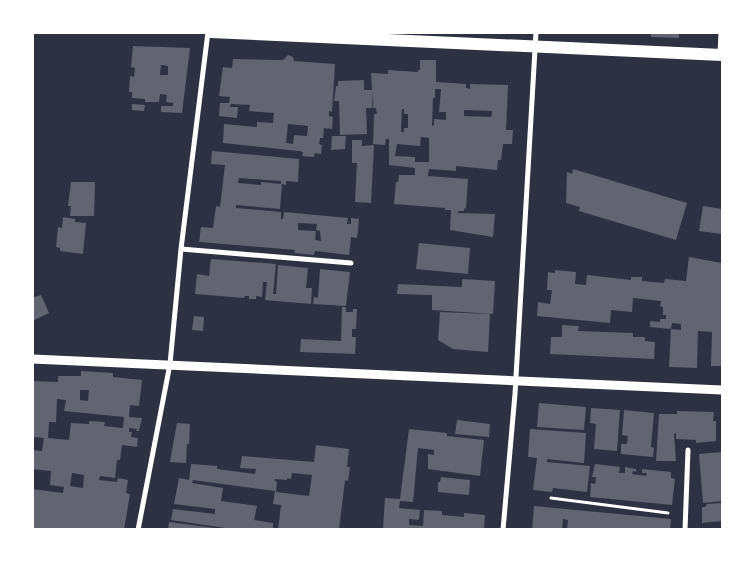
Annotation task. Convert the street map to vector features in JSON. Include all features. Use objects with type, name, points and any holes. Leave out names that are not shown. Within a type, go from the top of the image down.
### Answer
[{"type":"main road","points":[[210,32],[721,55]]},
{"type":"street","points":[[138,530],[170,364],[181,249],[210,32]]},
{"type":"street","points":[[503,530],[516,380],[536,32]]},
{"type":"street","points":[[721,32],[721,55]]},
{"type":"street","points":[[181,249],[351,263]]},
{"type":"street","points":[[32,359],[722,390]]},
{"type":"street","points":[[685,530],[688,450]]},
{"type":"path","points":[[551,498],[668,513]]},
{"type":"building","points":[[651,32],[679,32],[679,38],[651,37]]},
{"type":"building","points":[[133,46],[190,48],[182,113],[161,112],[161,106],[173,106],[174,103],[166,102],[167,95],[160,94],[159,102],[145,102],[145,99],[132,98],[132,92],[129,92],[130,76],[134,77],[135,68],[131,67]],"holes":[[[161,65],[168,66],[168,75],[160,75]]]},
{"type":"building","points":[[288,55],[293,57],[294,61],[335,64],[332,112],[329,111],[329,116],[333,117],[332,129],[324,128],[323,138],[320,138],[319,144],[322,145],[321,154],[315,153],[314,157],[302,156],[303,152],[299,151],[223,143],[224,124],[257,127],[257,122],[273,123],[274,113],[249,111],[250,105],[231,104],[230,107],[238,107],[237,118],[219,116],[220,103],[229,103],[230,97],[219,96],[223,67],[232,68],[233,59],[283,60]],"holes":[[[288,124],[308,126],[307,136],[294,135],[293,144],[286,143]]]},
{"type":"building","points":[[420,60],[436,60],[436,82],[466,84],[466,88],[470,89],[470,84],[508,85],[506,130],[513,130],[512,144],[503,144],[501,160],[498,160],[497,170],[456,166],[456,171],[429,169],[428,176],[468,179],[466,209],[458,211],[458,213],[495,214],[493,237],[450,230],[451,210],[445,210],[445,208],[394,204],[396,182],[398,182],[399,175],[415,175],[415,168],[389,165],[389,139],[386,139],[385,145],[373,144],[374,114],[377,114],[376,108],[373,108],[371,73],[388,74],[388,70],[418,72],[420,70]],"holes":[[[435,89],[441,89],[439,112],[446,112],[446,120],[434,119],[434,125],[432,126],[433,98],[435,98]],[[402,109],[404,109],[404,114],[408,114],[408,128],[404,128],[404,132],[401,132]],[[464,110],[492,111],[491,117],[464,116]],[[421,137],[429,138],[429,162],[415,162],[415,157],[395,156],[397,144],[420,146]]]},
{"type":"building","points":[[364,80],[364,90],[372,90],[372,108],[366,108],[367,134],[340,135],[339,101],[334,101],[338,81]]},
{"type":"building","points":[[132,104],[145,105],[144,111],[132,110]]},
{"type":"building","points":[[332,136],[346,136],[345,149],[331,150]]},
{"type":"building","points":[[352,140],[362,140],[362,146],[374,145],[371,203],[355,202],[357,163],[352,163]]},
{"type":"building","points":[[212,151],[299,159],[298,182],[286,181],[286,185],[282,184],[280,209],[236,205],[236,208],[281,212],[281,219],[283,219],[284,212],[348,218],[347,224],[351,224],[351,218],[359,219],[357,238],[351,237],[349,255],[315,251],[314,255],[294,253],[295,250],[199,242],[201,227],[213,228],[216,206],[220,207],[225,165],[211,164]],"holes":[[[239,178],[281,181],[281,184],[261,182],[261,185],[238,183]],[[298,223],[317,224],[316,230],[320,231],[321,241],[315,240],[316,231],[298,230]]]},
{"type":"building","points":[[573,169],[687,203],[676,240],[579,211],[580,207],[566,203],[567,172],[572,174]]},
{"type":"building","points":[[71,182],[95,182],[94,216],[70,216],[71,206],[68,206]]},
{"type":"building","points":[[703,206],[722,209],[722,234],[699,231]]},
{"type":"building","points":[[63,217],[75,219],[75,222],[86,223],[83,254],[60,251],[60,248],[56,247],[58,227],[62,228]]},
{"type":"building","points":[[419,243],[470,248],[468,274],[416,269]]},
{"type":"building","points":[[689,257],[722,263],[722,366],[711,366],[712,332],[698,331],[697,368],[669,367],[671,329],[650,327],[650,321],[660,322],[660,319],[666,319],[666,315],[663,315],[663,307],[660,306],[661,301],[633,298],[632,312],[611,310],[610,323],[537,316],[538,302],[550,304],[552,290],[547,290],[548,272],[555,273],[555,270],[576,272],[575,284],[586,285],[587,275],[631,280],[631,277],[642,277],[642,281],[664,283],[665,279],[686,281]],"holes":[[[672,323],[681,324],[681,330],[671,329]]]},
{"type":"building","points":[[211,259],[276,264],[273,294],[276,294],[278,265],[308,268],[306,288],[312,288],[311,304],[265,300],[267,282],[263,282],[262,297],[256,296],[256,299],[249,299],[249,296],[244,298],[195,294],[197,274],[209,276]]},
{"type":"building","points":[[320,269],[350,272],[346,306],[313,304],[314,297],[318,298]]},
{"type":"building","points":[[462,279],[495,281],[493,314],[432,310],[432,295],[397,294],[398,284],[462,287]]},
{"type":"building","points":[[41,295],[49,313],[32,321],[32,298]]},
{"type":"building","points":[[342,307],[346,307],[346,312],[353,312],[353,309],[357,309],[356,329],[352,329],[352,337],[356,337],[355,354],[300,352],[301,339],[341,341]]},
{"type":"building","points":[[440,312],[490,314],[488,352],[453,349],[438,340]]},
{"type":"building","points":[[194,316],[204,317],[203,331],[192,330]]},
{"type":"building","points":[[562,325],[579,326],[578,331],[633,333],[633,337],[645,337],[645,341],[655,342],[654,359],[550,354],[551,337],[562,337]]},
{"type":"building","points":[[81,371],[113,373],[113,377],[142,380],[139,406],[130,405],[129,417],[142,418],[139,431],[129,428],[129,432],[132,432],[131,437],[138,438],[137,447],[122,445],[120,460],[117,460],[115,478],[100,476],[99,480],[117,482],[118,478],[128,480],[126,493],[130,494],[124,530],[32,530],[32,489],[63,493],[64,487],[50,485],[51,471],[32,469],[32,450],[42,451],[44,438],[32,437],[32,381],[58,382],[58,376],[81,376]],"holes":[[[80,390],[89,390],[88,401],[80,400]],[[57,399],[66,400],[64,411],[124,417],[123,428],[104,426],[105,422],[89,421],[89,424],[71,423],[69,440],[48,438],[49,422],[56,422]],[[72,473],[84,475],[83,488],[70,486]]]},
{"type":"building","points":[[539,403],[586,407],[584,430],[537,427]]},
{"type":"building","points":[[591,408],[620,410],[617,451],[594,449],[596,424],[590,423]]},
{"type":"building","points":[[624,410],[654,413],[651,447],[654,448],[653,457],[621,454],[621,444],[627,444],[628,436],[622,435]]},
{"type":"building","points":[[677,411],[714,412],[713,421],[716,421],[716,441],[696,443],[696,440],[676,439],[676,433],[674,434],[676,461],[656,461],[659,414],[677,414]]},
{"type":"building","points":[[457,420],[490,424],[489,437],[455,434]]},
{"type":"building","points":[[177,423],[190,424],[186,463],[170,462]]},
{"type":"building","points":[[409,429],[447,433],[447,436],[484,440],[480,476],[428,469],[428,454],[434,455],[434,450],[418,448],[413,502],[400,501],[399,508],[420,510],[419,520],[409,519],[409,525],[423,526],[424,510],[442,511],[442,515],[464,517],[464,513],[485,515],[484,530],[383,530],[385,498],[400,499]]},
{"type":"building","points":[[530,429],[586,433],[584,463],[547,459],[547,462],[590,466],[587,492],[553,488],[552,492],[533,490],[537,458],[528,457]]},
{"type":"building","points":[[316,445],[349,449],[347,467],[350,467],[348,481],[345,480],[339,530],[278,530],[281,505],[273,504],[275,491],[193,480],[192,483],[223,488],[221,501],[257,506],[254,520],[273,523],[273,530],[224,530],[225,528],[171,520],[173,509],[215,514],[215,509],[174,504],[179,478],[189,480],[191,464],[217,466],[217,469],[255,474],[256,469],[240,468],[242,456],[314,462]],"holes":[[[292,473],[312,475],[309,496],[276,492],[277,482],[275,479],[291,479]]]},
{"type":"building","points":[[722,452],[722,501],[703,503],[699,454]]},
{"type":"building","points":[[595,464],[620,467],[619,473],[625,473],[625,467],[636,469],[636,472],[633,471],[632,474],[646,476],[647,473],[642,473],[642,469],[671,472],[671,478],[675,479],[672,505],[590,497],[591,483],[595,484],[596,477],[592,477]]},
{"type":"building","points":[[441,477],[470,480],[469,495],[438,492],[438,482],[440,482]]},
{"type":"building","points":[[722,503],[722,521],[702,523],[702,507],[705,507],[707,504]]},
{"type":"building","points":[[534,506],[671,519],[670,530],[567,530],[568,520],[563,519],[562,530],[532,530]]},
{"type":"building","points":[[169,522],[215,528],[215,530],[168,530]]}]
